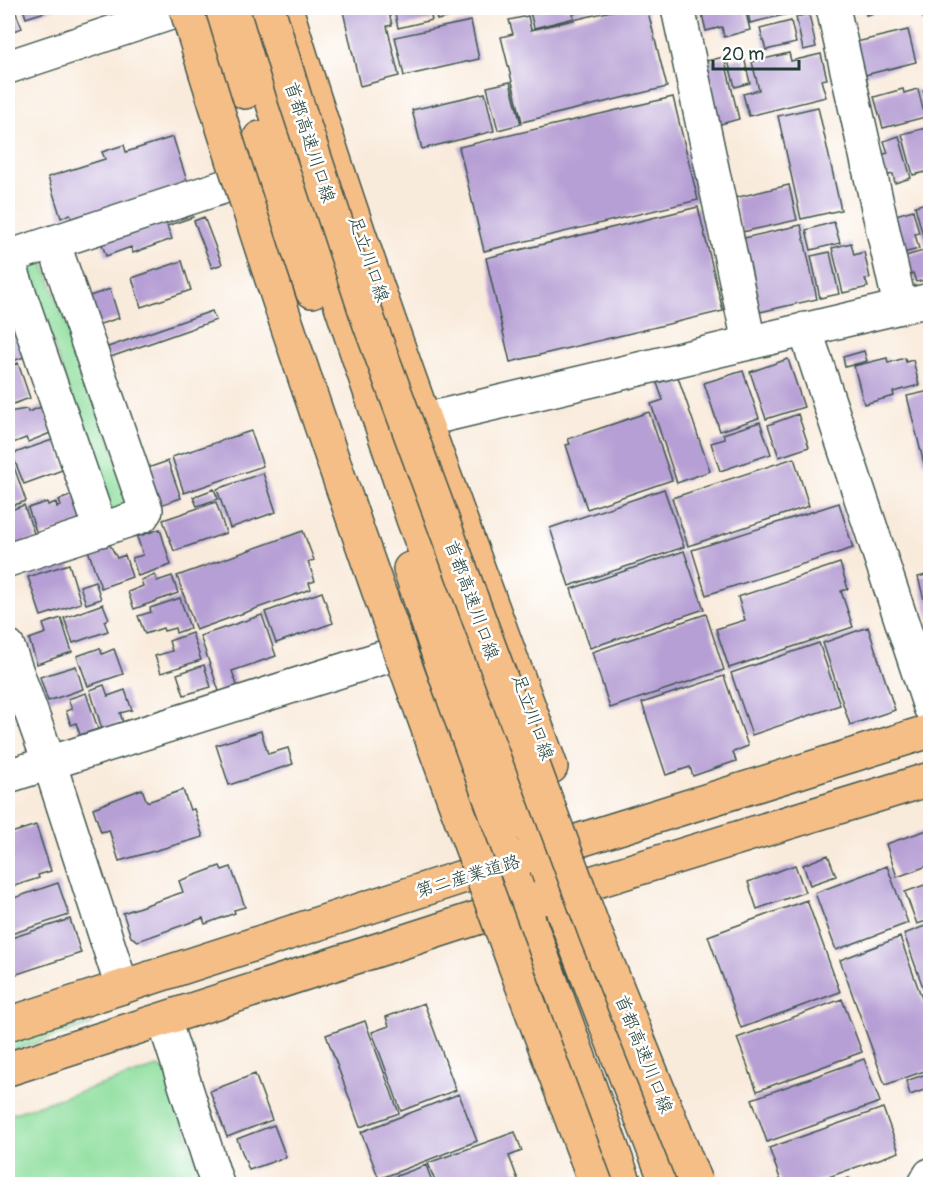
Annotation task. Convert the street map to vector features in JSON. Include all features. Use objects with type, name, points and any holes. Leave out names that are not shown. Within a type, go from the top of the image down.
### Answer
[{"type":"main road","points":[[219,8],[285,214],[404,523],[542,853],[667,1185]]},
{"type":"main road","points":[[244,8],[508,863],[625,1185]]},
{"type":"main road","name":"首都高速川口線","points":[[268,8],[295,98],[369,321],[592,924],[696,1185]]},
{"type":"main road","name":"足立川口線","points":[[286,8],[316,108],[424,420],[593,882],[708,1185]]},
{"type":"main road","points":[[179,9],[229,185],[278,338],[468,875],[583,1185]]},
{"type":"main road","points":[[179,9],[361,546],[596,1185]]},
{"type":"main road","name":"第二産業道路","points":[[8,1024],[468,875],[930,731]]},
{"type":"main road","points":[[8,1069],[523,903],[930,779]]},
{"type":"street","points":[[678,8],[749,342]]},
{"type":"street","points":[[424,420],[915,303],[833,8]]},
{"type":"street","points":[[8,67],[179,9]]},
{"type":"street","points":[[101,530],[8,258],[229,185]]},
{"type":"street","points":[[8,560],[142,516],[146,510],[52,242]]},
{"type":"street","points":[[805,329],[930,707]]},
{"type":"street","points":[[8,647],[49,762],[122,987]]},
{"type":"street","points":[[8,776],[391,655]]},
{"type":"street","points":[[164,1020],[217,1185]]},
{"type":"street","points":[[925,1185],[930,1175]]},
{"type":"green space","points":[[41,256],[134,505],[113,518],[25,262]]},
{"type":"green space","points":[[91,1023],[92,1025],[8,1052],[8,1040]]},
{"type":"green space","points":[[157,1067],[167,1071],[203,1184],[8,1184],[8,1115]]},
{"type":"building","points":[[8,8],[14,8],[22,28],[8,33]]},
{"type":"building","points":[[23,8],[57,8],[26,18]]},
{"type":"building","points":[[356,8],[388,8],[392,25],[387,26],[399,76],[360,86],[343,11]]},
{"type":"building","points":[[394,8],[429,8],[432,20],[398,28]]},
{"type":"building","points":[[434,8],[470,8],[471,12],[437,20]]},
{"type":"building","points":[[529,8],[595,8],[573,14],[574,18],[534,28]]},
{"type":"building","points":[[624,8],[647,8],[667,87],[522,122],[501,37],[513,34],[509,20],[528,16],[531,30]]},
{"type":"building","points":[[745,8],[750,30],[724,37],[722,27],[706,31],[701,10]]},
{"type":"building","points":[[747,8],[814,8],[750,23]]},
{"type":"building","points":[[865,8],[895,8],[866,15]]},
{"type":"building","points":[[924,8],[930,8],[930,44],[922,13],[926,12]]},
{"type":"building","points":[[809,14],[816,47],[803,50],[796,17]]},
{"type":"building","points":[[471,21],[479,59],[404,76],[395,37]]},
{"type":"building","points":[[791,21],[796,43],[766,50],[760,29]]},
{"type":"building","points":[[908,30],[916,62],[865,75],[852,43]]},
{"type":"building","points":[[789,53],[791,61],[821,54],[827,79],[821,80],[826,97],[749,116],[743,94],[759,90],[752,62]]},
{"type":"building","points":[[724,57],[739,119],[717,125],[702,62]]},
{"type":"building","points":[[744,57],[750,83],[735,87],[728,61]]},
{"type":"building","points":[[510,82],[521,124],[498,130],[487,87]]},
{"type":"building","points":[[930,88],[930,117],[923,90]]},
{"type":"building","points":[[903,89],[904,93],[918,89],[925,117],[883,128],[874,97]]},
{"type":"building","points":[[485,93],[494,131],[422,149],[412,110]]},
{"type":"building","points":[[673,97],[698,200],[484,251],[459,147]]},
{"type":"building","points":[[818,107],[841,210],[801,219],[778,116]]},
{"type":"building","points":[[930,127],[930,155],[927,156],[930,171],[913,175],[902,134]]},
{"type":"building","points":[[899,136],[911,178],[895,183],[893,174],[882,177],[876,156],[888,153],[884,141]]},
{"type":"building","points":[[173,137],[188,184],[73,222],[70,214],[61,218],[48,177],[105,159],[102,152],[124,145],[126,152]]},
{"type":"building","points":[[789,185],[797,220],[742,232],[734,198]]},
{"type":"building","points":[[930,202],[930,246],[926,247],[915,206]]},
{"type":"building","points":[[189,207],[193,217],[167,226],[172,239],[133,253],[131,247],[106,256],[100,238]]},
{"type":"building","points":[[698,207],[723,311],[510,362],[486,258]]},
{"type":"building","points":[[913,210],[919,233],[915,234],[919,249],[899,254],[889,217]]},
{"type":"building","points":[[204,217],[222,264],[212,268],[194,221]]},
{"type":"building","points":[[834,222],[840,243],[811,250],[806,230]]},
{"type":"building","points":[[801,225],[817,299],[760,312],[744,238]]},
{"type":"building","points":[[851,243],[854,255],[864,252],[870,278],[865,279],[868,287],[843,293],[832,248]]},
{"type":"building","points":[[930,249],[930,279],[916,282],[913,273],[906,275],[902,257]]},
{"type":"building","points":[[830,252],[839,294],[820,298],[811,256]]},
{"type":"building","points":[[182,261],[191,290],[141,307],[132,278]]},
{"type":"building","points":[[110,289],[119,318],[94,326],[84,298]]},
{"type":"building","points":[[212,311],[216,320],[105,359],[102,349]]},
{"type":"building","points":[[15,329],[24,357],[8,363],[8,332]]},
{"type":"building","points":[[864,351],[867,361],[845,367],[843,357]]},
{"type":"building","points":[[887,358],[888,363],[905,358],[906,362],[913,360],[919,385],[893,392],[894,396],[864,404],[854,366]]},
{"type":"building","points":[[788,359],[804,407],[766,419],[750,372]]},
{"type":"building","points":[[18,363],[30,398],[8,406],[8,367]]},
{"type":"building","points":[[743,371],[759,418],[720,431],[704,383]]},
{"type":"building","points":[[678,377],[710,471],[677,483],[651,404],[663,400],[657,383]]},
{"type":"building","points":[[930,391],[930,463],[924,464],[907,396]]},
{"type":"building","points":[[44,406],[53,432],[28,442],[26,438],[8,445],[8,412],[27,409],[28,412]]},
{"type":"building","points":[[649,412],[672,480],[587,509],[566,445],[570,444],[568,439]]},
{"type":"building","points":[[798,414],[809,447],[779,457],[768,425]]},
{"type":"building","points":[[760,422],[771,454],[720,471],[711,443],[725,439],[723,434]]},
{"type":"building","points":[[251,431],[263,466],[184,493],[172,457]]},
{"type":"building","points":[[55,439],[65,469],[24,484],[12,454]]},
{"type":"building","points":[[794,458],[809,506],[688,546],[672,498]]},
{"type":"building","points":[[168,461],[181,498],[154,507],[142,470]]},
{"type":"building","points":[[14,467],[26,501],[8,507],[8,469]]},
{"type":"building","points":[[263,473],[276,512],[230,528],[217,489]]},
{"type":"building","points":[[214,489],[218,499],[197,506],[193,497]]},
{"type":"building","points":[[664,489],[684,547],[569,586],[550,528]]},
{"type":"building","points":[[78,493],[83,522],[38,537],[28,508],[47,502],[48,505],[56,502],[57,507],[61,506],[59,500]]},
{"type":"building","points":[[216,502],[226,533],[174,551],[163,520]]},
{"type":"building","points":[[839,503],[853,548],[706,595],[692,550]]},
{"type":"building","points":[[24,505],[36,539],[8,549],[8,511]]},
{"type":"building","points":[[160,529],[171,565],[138,576],[132,558],[143,555],[137,537]]},
{"type":"building","points":[[303,531],[314,560],[308,562],[315,581],[309,583],[311,589],[196,630],[177,576]]},
{"type":"building","points":[[109,543],[117,558],[125,555],[132,577],[101,588],[88,550]]},
{"type":"building","points":[[684,551],[704,609],[590,648],[571,589]]},
{"type":"building","points":[[840,563],[848,589],[841,591],[853,627],[729,668],[716,629],[745,620],[738,597]]},
{"type":"building","points":[[69,564],[81,603],[41,616],[28,577]]},
{"type":"building","points":[[930,574],[930,622],[918,577]]},
{"type":"building","points":[[155,575],[157,581],[172,576],[178,593],[134,609],[128,592],[143,586],[141,580]]},
{"type":"building","points":[[95,581],[101,599],[86,604],[80,586]]},
{"type":"building","points":[[322,592],[333,623],[276,643],[265,612]]},
{"type":"building","points":[[180,598],[190,628],[176,633],[175,628],[164,631],[163,628],[145,634],[138,616],[151,612],[150,608]]},
{"type":"building","points":[[103,604],[109,619],[104,621],[108,631],[73,643],[64,618]]},
{"type":"building","points":[[706,614],[724,670],[610,708],[592,652]]},
{"type":"building","points":[[262,615],[276,656],[232,671],[238,688],[220,694],[200,636]]},
{"type":"building","points":[[61,618],[72,652],[37,664],[29,639],[46,633],[43,624]]},
{"type":"building","points":[[868,627],[895,710],[850,725],[823,643]]},
{"type":"building","points":[[192,633],[201,660],[161,673],[155,656],[172,651],[169,641]]},
{"type":"building","points":[[819,643],[840,705],[752,735],[731,673]]},
{"type":"building","points":[[100,648],[102,654],[114,649],[123,674],[88,686],[77,656]]},
{"type":"building","points":[[204,665],[211,687],[184,695],[177,674]]},
{"type":"building","points":[[76,666],[83,689],[48,701],[40,677]]},
{"type":"building","points":[[724,676],[748,746],[733,752],[736,761],[693,776],[690,767],[666,775],[642,703]]},
{"type":"building","points":[[104,685],[108,696],[125,690],[132,710],[120,713],[123,722],[102,729],[90,690]]},
{"type":"building","points":[[86,693],[98,729],[80,735],[76,723],[71,725],[66,711],[72,709],[68,699]]},
{"type":"building","points":[[261,731],[268,754],[288,748],[293,764],[229,785],[216,745]]},
{"type":"building","points":[[142,789],[147,802],[183,790],[190,810],[194,809],[203,837],[119,861],[109,830],[101,832],[93,808]]},
{"type":"building","points":[[36,825],[51,871],[38,875],[39,878],[8,888],[8,834]]},
{"type":"building","points":[[930,829],[930,865],[897,877],[886,844]]},
{"type":"building","points":[[828,855],[836,876],[810,885],[803,865]]},
{"type":"building","points":[[795,865],[805,892],[757,909],[748,882]]},
{"type":"building","points":[[220,866],[222,870],[231,867],[245,907],[205,924],[203,918],[138,941],[131,937],[123,913],[183,892],[179,881]]},
{"type":"building","points":[[887,866],[908,923],[836,950],[815,893]]},
{"type":"building","points":[[58,883],[69,915],[8,935],[8,900]]},
{"type":"building","points":[[930,883],[930,920],[917,924],[905,892]]},
{"type":"building","points":[[807,900],[840,992],[741,1028],[708,936]]},
{"type":"building","points":[[70,919],[81,953],[8,977],[8,939]]},
{"type":"building","points":[[930,924],[930,1007],[904,934]]},
{"type":"building","points":[[900,937],[930,1021],[930,1069],[885,1085],[840,960]]},
{"type":"building","points":[[842,999],[862,1052],[757,1091],[737,1038]]},
{"type":"building","points":[[424,1003],[456,1090],[401,1111],[372,1032],[389,1026],[386,1017]]},
{"type":"building","points":[[365,1021],[399,1113],[360,1127],[326,1035]]},
{"type":"building","points":[[864,1059],[880,1102],[767,1142],[752,1099]]},
{"type":"building","points":[[929,1073],[930,1088],[910,1095],[906,1081]]},
{"type":"building","points":[[255,1074],[272,1120],[227,1137],[210,1091]]},
{"type":"building","points":[[459,1094],[477,1141],[379,1179],[361,1132]]},
{"type":"building","points":[[883,1108],[899,1152],[809,1184],[782,1184],[769,1148]]},
{"type":"building","points":[[274,1125],[286,1157],[249,1170],[237,1139]]},
{"type":"building","points":[[515,1132],[522,1151],[509,1156],[518,1180],[504,1184],[436,1184],[428,1163]]},
{"type":"building","points":[[426,1165],[433,1184],[381,1184],[381,1182]]},
{"type":"building","points":[[849,1178],[851,1184],[832,1184]]}]
